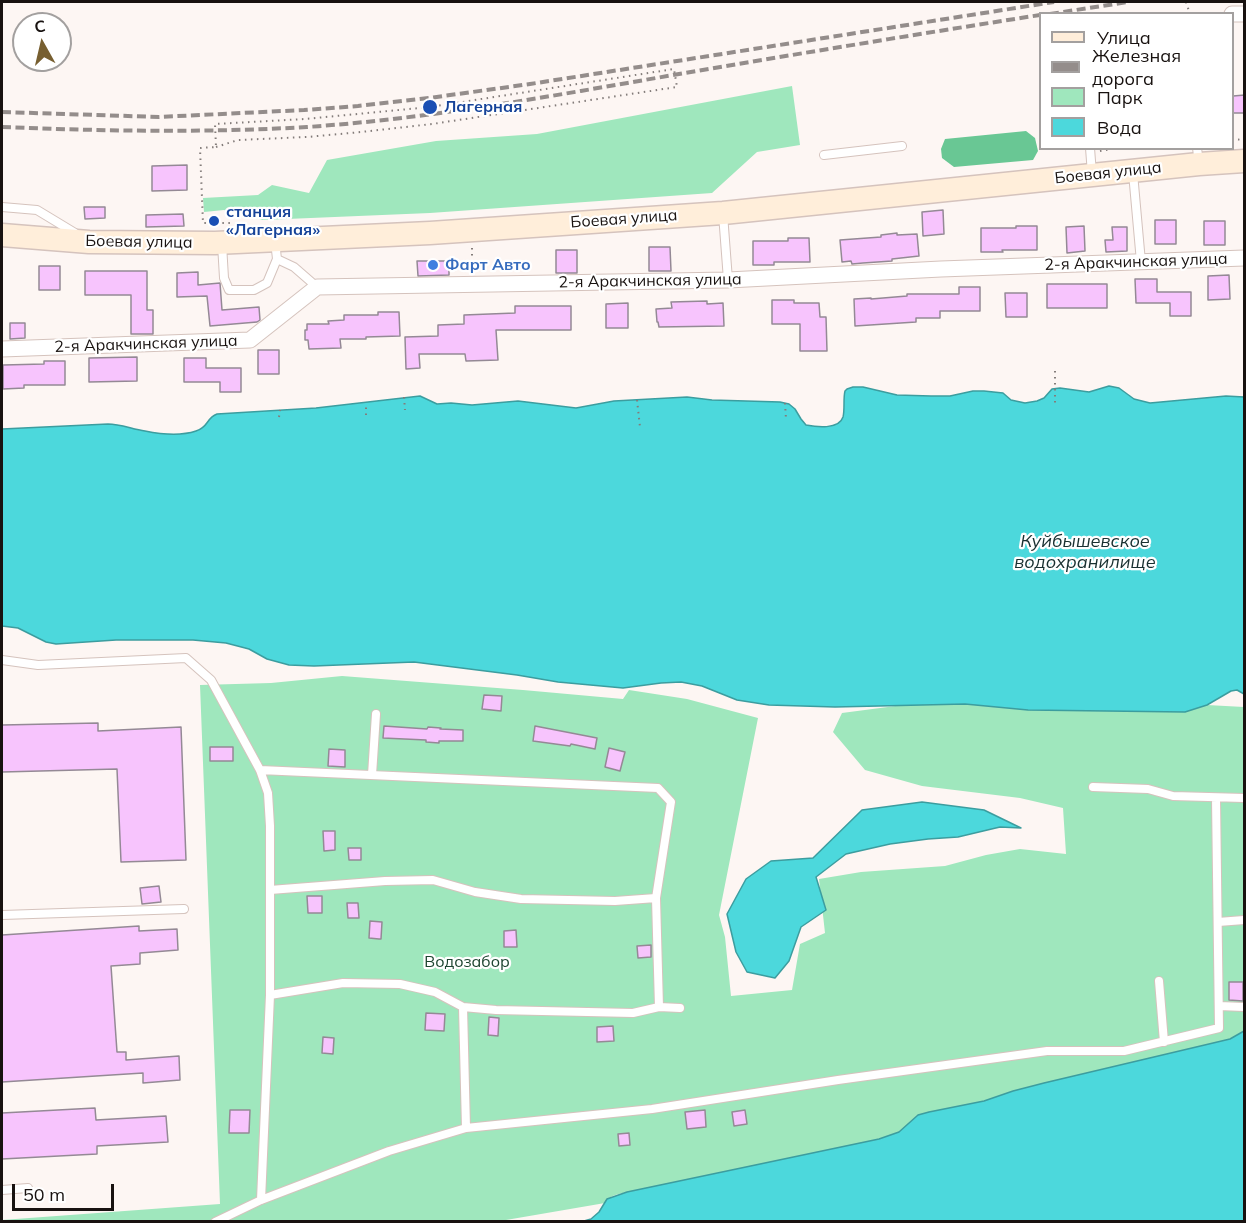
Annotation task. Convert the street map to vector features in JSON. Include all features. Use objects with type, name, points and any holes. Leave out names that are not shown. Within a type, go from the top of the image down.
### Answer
[{"type":"main road","name":"Боевая улица","points":[[2,235],[89,242],[222,242],[276,250],[472,230],[723,213],[1133,171],[1198,156],[1245,161]]},
{"type":"street","name":"2-я Аракчинская улица","points":[[2,349],[250,340],[317,287],[728,280],[941,269],[1245,258]]},
{"type":"lane","points":[[824,155],[902,146]]},
{"type":"lane","points":[[1090,150],[1092,175]]},
{"type":"lane","points":[[1133,171],[1141,262]]},
{"type":"lane","points":[[2,207],[37,210],[89,242]]},
{"type":"lane","points":[[723,213],[728,280]]},
{"type":"lane","points":[[222,242],[224,278],[229,291],[254,290],[267,283],[276,250],[317,287]]},
{"type":"lane","points":[[2,660],[38,665],[186,658],[211,680],[260,770],[268,793],[270,826],[270,995],[261,1200]]},
{"type":"lane","points":[[372,775],[376,714]]},
{"type":"lane","points":[[260,770],[658,788],[671,802],[656,898],[659,1007]]},
{"type":"lane","points":[[1093,787],[1148,789],[1173,796],[1245,798]]},
{"type":"lane","points":[[215,1221],[261,1200],[389,1150],[466,1128],[652,1109],[1047,1051],[1124,1052],[1219,1028],[1216,798]]},
{"type":"lane","points":[[270,890],[385,881],[433,880],[475,892],[521,898],[615,901],[656,898]]},
{"type":"lane","points":[[2,915],[184,909]]},
{"type":"lane","points":[[1218,922],[1245,920]]},
{"type":"lane","points":[[1159,981],[1164,1042]]},
{"type":"lane","points":[[270,995],[344,983],[400,984],[435,992],[463,1007],[496,1010],[633,1013],[659,1007],[680,1008]]},
{"type":"lane","points":[[1219,1006],[1245,1007]]},
{"type":"lane","points":[[463,1007],[466,1128]]},
{"type":"lane","points":[[2,1190],[28,1188]]},
{"type":"path","points":[[202,224],[200,148],[216,147],[238,140],[307,137],[422,125],[677,87],[674,69],[430,107],[305,120],[215,124],[216,147]]},
{"type":"path","points":[[472,230],[473,285]]},
{"type":"path","points":[[1055,371],[1055,404]]},
{"type":"path","points":[[404,398],[405,410]]},
{"type":"path","points":[[637,400],[640,427]]},
{"type":"path","points":[[366,403],[366,415]]},
{"type":"path","points":[[785,403],[786,419]]},
{"type":"path","points":[[279,417],[280,410]]},
{"type":"green space","points":[[792,86],[800,145],[757,152],[712,193],[430,213],[263,220],[224,210],[204,212],[203,198],[258,195],[272,185],[309,193],[327,160],[436,141],[537,134]]},
{"type":"green space","points":[[1026,131],[1035,138],[1038,151],[1033,160],[954,167],[942,158],[941,149],[945,139]]},
{"type":"green space","name":"Водозабор","points":[[342,676],[623,699],[629,690],[687,699],[758,718],[719,915],[725,937],[731,996],[792,990],[800,944],[825,933],[819,879],[861,872],[945,866],[1020,849],[1066,854],[1063,808],[1020,798],[922,786],[865,770],[833,732],[842,713],[903,705],[965,704],[1028,710],[1185,712],[1207,705],[1244,707],[1244,1031],[1230,1039],[1044,1083],[984,1101],[918,1115],[899,1133],[879,1139],[621,1193],[605,1203],[506,1221],[2,1222],[2,1220],[220,1204],[200,685],[271,683]]},
{"type":"water","name":"Куйбышевское водохранилище","points":[[1109,386],[1119,388],[1134,399],[1150,403],[1226,396],[1244,397],[1244,694],[1237,690],[1231,691],[1207,705],[1185,712],[1028,710],[965,704],[835,707],[769,705],[737,700],[702,686],[681,682],[623,688],[558,682],[414,662],[289,665],[267,659],[249,649],[226,643],[193,640],[116,640],[56,644],[46,642],[18,628],[2,626],[2,429],[108,424],[157,433],[184,434],[200,429],[217,414],[316,408],[420,396],[437,404],[472,405],[518,401],[576,408],[614,401],[687,397],[780,402],[789,404],[795,409],[806,425],[827,427],[841,421],[844,414],[845,391],[853,387],[897,395],[950,396],[984,391],[1003,393],[1011,400],[1025,403],[1044,398],[1052,389],[1089,392]]},
{"type":"water","points":[[922,802],[984,810],[1021,828],[1000,827],[958,837],[890,844],[846,854],[816,877],[826,910],[801,927],[789,961],[775,978],[747,972],[736,952],[727,914],[746,879],[771,861],[813,858],[862,810]]},
{"type":"water","points":[[1244,1031],[1244,1221],[584,1221],[591,1219],[599,1212],[607,1199],[627,1192],[879,1139],[899,1132],[918,1115],[984,1101],[1044,1083],[1230,1039]]},
{"type":"building","points":[[1245,95],[1245,113],[1234,113],[1234,96]]},
{"type":"building","points":[[187,165],[187,190],[152,191],[152,166]]},
{"type":"building","points":[[84,207],[105,207],[105,218],[85,219]]},
{"type":"building","points":[[943,210],[944,234],[923,236],[922,212]]},
{"type":"building","points":[[183,214],[184,226],[146,227],[146,215]]},
{"type":"building","points":[[1155,220],[1176,220],[1176,244],[1155,244]]},
{"type":"building","points":[[1204,221],[1225,221],[1225,245],[1204,245]]},
{"type":"building","points":[[1016,226],[1037,226],[1037,250],[981,252],[981,228],[1016,228]]},
{"type":"building","points":[[1084,226],[1085,251],[1067,253],[1066,227]]},
{"type":"building","points":[[1112,227],[1127,227],[1127,251],[1106,252],[1105,240],[1113,240]]},
{"type":"building","points":[[897,233],[897,235],[917,234],[919,256],[892,259],[892,261],[852,264],[851,261],[842,262],[840,240],[881,237],[881,235]]},
{"type":"building","points":[[788,238],[809,238],[810,262],[774,262],[774,265],[753,265],[753,241],[788,241]]},
{"type":"building","points":[[649,247],[670,247],[671,271],[649,271]]},
{"type":"building","points":[[556,250],[577,250],[577,273],[556,273]]},
{"type":"building","points":[[417,261],[449,261],[449,275],[418,276]]},
{"type":"building","points":[[39,266],[60,266],[60,290],[39,290]]},
{"type":"building","points":[[85,271],[147,271],[147,310],[153,310],[153,334],[131,334],[131,295],[85,295]]},
{"type":"building","points":[[198,272],[198,285],[220,283],[222,310],[259,307],[260,320],[210,326],[207,296],[177,297],[177,273]]},
{"type":"building","points":[[1229,275],[1230,299],[1208,300],[1208,276]]},
{"type":"building","points":[[1135,279],[1157,279],[1157,292],[1191,292],[1191,316],[1170,316],[1170,303],[1136,303]]},
{"type":"building","points":[[1047,284],[1107,284],[1107,308],[1047,308]]},
{"type":"building","points":[[959,287],[980,287],[980,311],[940,311],[940,318],[916,318],[916,322],[855,326],[854,299],[907,296],[907,294],[959,294]]},
{"type":"building","points":[[1005,293],[1027,293],[1027,317],[1006,317]]},
{"type":"building","points":[[772,300],[819,303],[820,317],[826,317],[827,351],[800,351],[800,324],[772,324]]},
{"type":"building","points":[[707,301],[707,304],[723,303],[724,326],[659,327],[656,309],[672,308],[671,302]]},
{"type":"building","points":[[628,303],[628,328],[606,328],[606,304]]},
{"type":"building","points":[[515,306],[571,306],[571,330],[496,330],[498,360],[466,361],[465,354],[419,354],[420,368],[406,369],[405,337],[438,336],[438,325],[464,324],[464,315],[515,313]]},
{"type":"building","points":[[378,312],[399,312],[400,336],[340,339],[341,348],[309,349],[308,340],[305,340],[307,324],[329,324],[328,321],[344,320],[344,315],[378,315]]},
{"type":"building","points":[[10,323],[25,323],[25,338],[10,339]]},
{"type":"building","points":[[258,350],[279,350],[279,374],[258,374]]},
{"type":"building","points":[[137,357],[137,381],[89,382],[89,358]]},
{"type":"building","points":[[184,358],[206,358],[206,368],[241,368],[241,392],[220,392],[220,382],[184,382]]},
{"type":"building","points":[[44,361],[65,361],[65,385],[24,385],[24,388],[3,389],[3,365],[44,364]]},
{"type":"building","points":[[484,695],[502,696],[501,711],[482,709]]},
{"type":"building","points":[[98,723],[98,731],[181,727],[186,860],[121,862],[117,769],[2,772],[2,725]]},
{"type":"building","points":[[384,726],[463,730],[463,741],[439,741],[439,743],[426,742],[426,740],[383,738]]},
{"type":"building","points":[[535,726],[597,738],[595,749],[571,744],[570,746],[533,741]]},
{"type":"building","points":[[210,747],[233,747],[233,761],[210,761]]},
{"type":"building","points":[[609,748],[625,752],[620,771],[605,767]]},
{"type":"building","points":[[329,749],[345,750],[345,767],[328,766]]},
{"type":"building","points":[[323,831],[335,831],[335,850],[324,851]]},
{"type":"building","points":[[348,848],[361,848],[361,860],[349,860]]},
{"type":"building","points":[[159,886],[161,902],[142,904],[140,888]]},
{"type":"building","points":[[307,896],[322,896],[322,913],[308,913]]},
{"type":"building","points":[[347,903],[358,903],[359,918],[348,918]]},
{"type":"building","points":[[370,921],[382,922],[381,939],[369,938]]},
{"type":"building","points":[[139,926],[139,931],[177,929],[178,950],[140,953],[140,964],[111,966],[117,1052],[126,1052],[126,1060],[179,1056],[180,1080],[143,1083],[143,1073],[2,1082],[2,935]]},
{"type":"building","points":[[516,930],[517,947],[504,947],[504,931]]},
{"type":"building","points":[[651,945],[651,957],[638,958],[637,946]]},
{"type":"building","points":[[1229,982],[1243,982],[1243,1001],[1229,1000]]},
{"type":"building","points":[[426,1013],[445,1014],[444,1031],[425,1030]]},
{"type":"building","points":[[489,1017],[499,1018],[498,1036],[488,1035]]},
{"type":"building","points":[[613,1026],[614,1041],[597,1042],[597,1027]]},
{"type":"building","points":[[323,1037],[334,1038],[333,1054],[322,1053]]},
{"type":"building","points":[[95,1108],[96,1120],[166,1116],[168,1142],[97,1146],[97,1154],[2,1159],[2,1113]]},
{"type":"building","points":[[230,1110],[250,1110],[249,1133],[229,1133]]},
{"type":"building","points":[[705,1110],[706,1127],[687,1129],[685,1112]]},
{"type":"building","points":[[745,1110],[747,1124],[734,1126],[732,1112]]},
{"type":"building","points":[[629,1133],[630,1145],[619,1146],[618,1134]]},
{"type":"railway","points":[[2,112],[159,117],[358,106],[530,84],[1054,2]]},
{"type":"railway","points":[[1063,12],[1128,2]]},
{"type":"railway","points":[[2,127],[192,131],[307,127],[395,119],[525,100],[1039,15]]},
{"type":"place","name":"Лагерная","points":[[430,107]]},
{"type":"place","name":"станция «Лагерная»","points":[[214,221]]},
{"type":"place","name":"Фарт Авто","points":[[433,265]]}]
